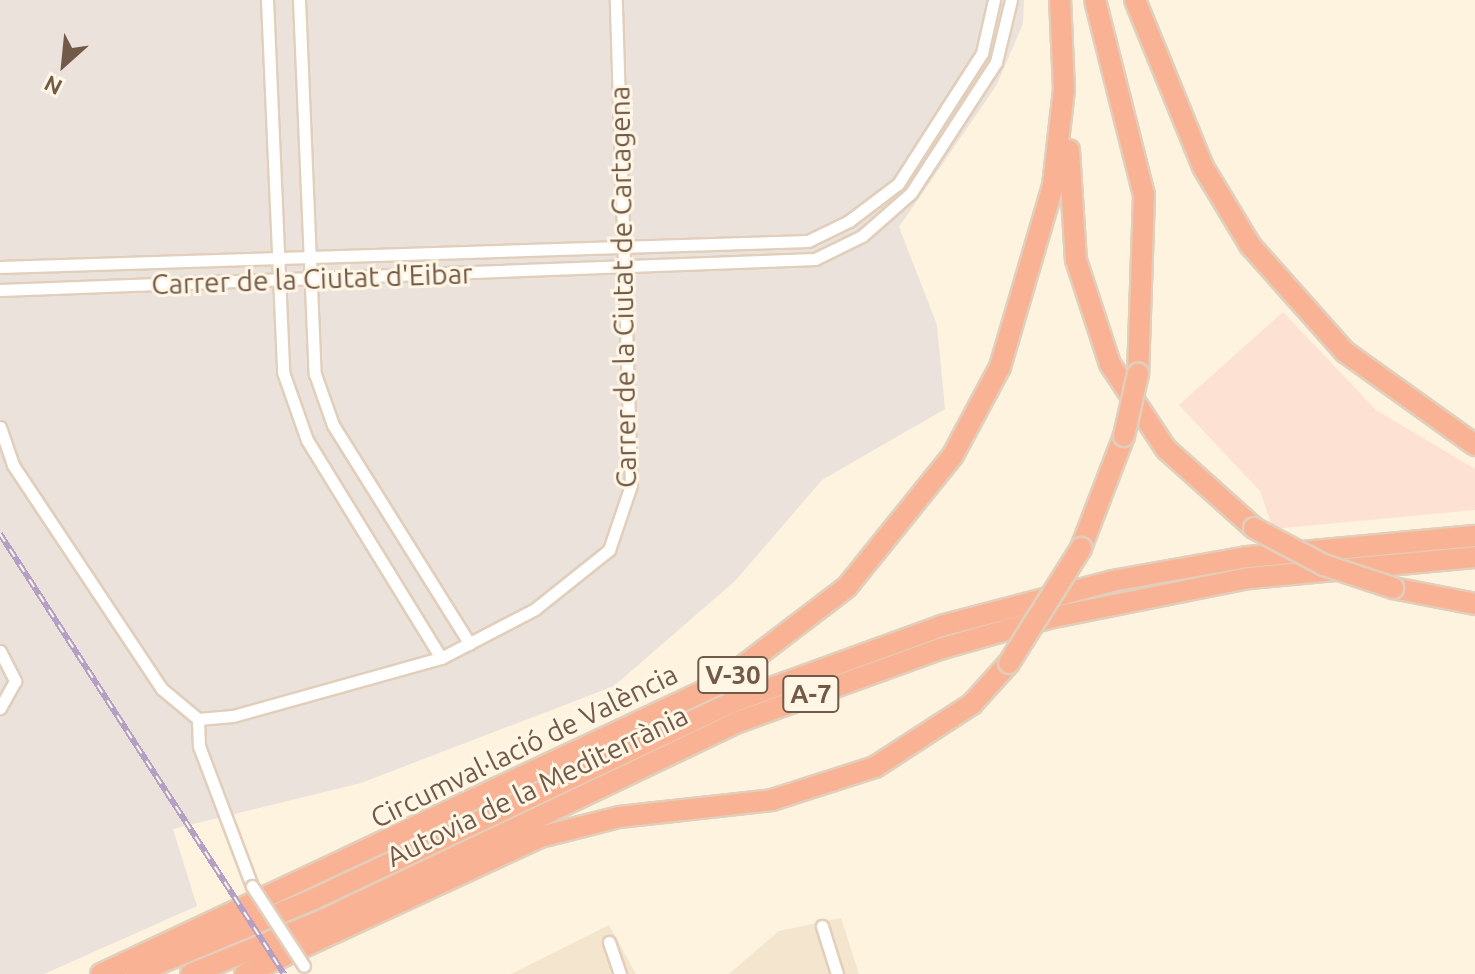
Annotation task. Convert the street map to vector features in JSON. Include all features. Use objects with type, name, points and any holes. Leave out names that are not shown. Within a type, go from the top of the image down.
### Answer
[{"type":"highway","name":"Circumval·lació de València","points":[[101,974],[721,683],[847,587],[945,466],[1000,367],[1053,186],[1064,90],[1060,0]]},
{"type":"highway","points":[[245,974],[540,837],[619,817],[772,800],[875,767],[972,704],[1009,663],[1081,548],[1124,436],[1138,374],[1144,195],[1095,0]]},
{"type":"highway","points":[[1135,0],[1203,167],[1250,245],[1345,352],[1475,445]]},
{"type":"highway","points":[[1064,90],[1076,260],[1101,345],[1151,431],[1240,518],[1312,559],[1393,588],[1475,604]]},
{"type":"highway","name":"Autovia de la Mediterrània","points":[[133,974],[316,898],[730,703],[941,626],[1112,581],[1247,557],[1475,536]]},
{"type":"highway","name":"Autovia de la Mediterrània","points":[[191,974],[325,919],[725,728],[940,649],[1077,612],[1249,578],[1475,557]]},
{"type":"street","points":[[267,0],[274,261],[283,372],[307,440],[441,658]]},
{"type":"street","points":[[299,0],[307,260],[315,374],[333,425],[470,644]]},
{"type":"street","name":"Carrer de la Ciutat de Cartagena","points":[[198,719],[233,716],[441,658],[588,573],[623,525],[631,485],[616,0]]},
{"type":"street","name":"Carrer de la Ciutat d'Eibar","points":[[0,267],[624,251],[770,246],[808,241],[849,221],[898,184],[951,111],[982,53],[994,0]]},
{"type":"street","name":"Carrer de la Ciutat d'Eibar","points":[[0,290],[770,266],[815,259],[862,236],[911,193],[963,119],[1007,36],[1011,0]]},
{"type":"street","points":[[0,427],[13,465],[162,689],[198,719],[199,746],[252,886],[307,970]]},
{"type":"street","points":[[0,651],[14,694],[0,708]]},
{"type":"street","points":[[822,926],[837,974]]},
{"type":"street","points":[[609,942],[620,974]]},
{"type":"shaded area","points":[[0,0],[1024,0],[1023,24],[996,86],[899,227],[937,325],[945,409],[822,480],[735,581],[614,686],[361,783],[173,829],[197,906],[44,974],[0,974]]},
{"type":"shaded area","points":[[1283,312],[1376,410],[1475,469],[1475,510],[1273,529],[1260,491],[1179,405]]},
{"type":"shaded area","points":[[841,918],[859,974],[729,974],[779,931]]},
{"type":"shaded area","points":[[609,925],[636,974],[511,974]]},
{"type":"railway","points":[[0,534],[284,974]]}]
